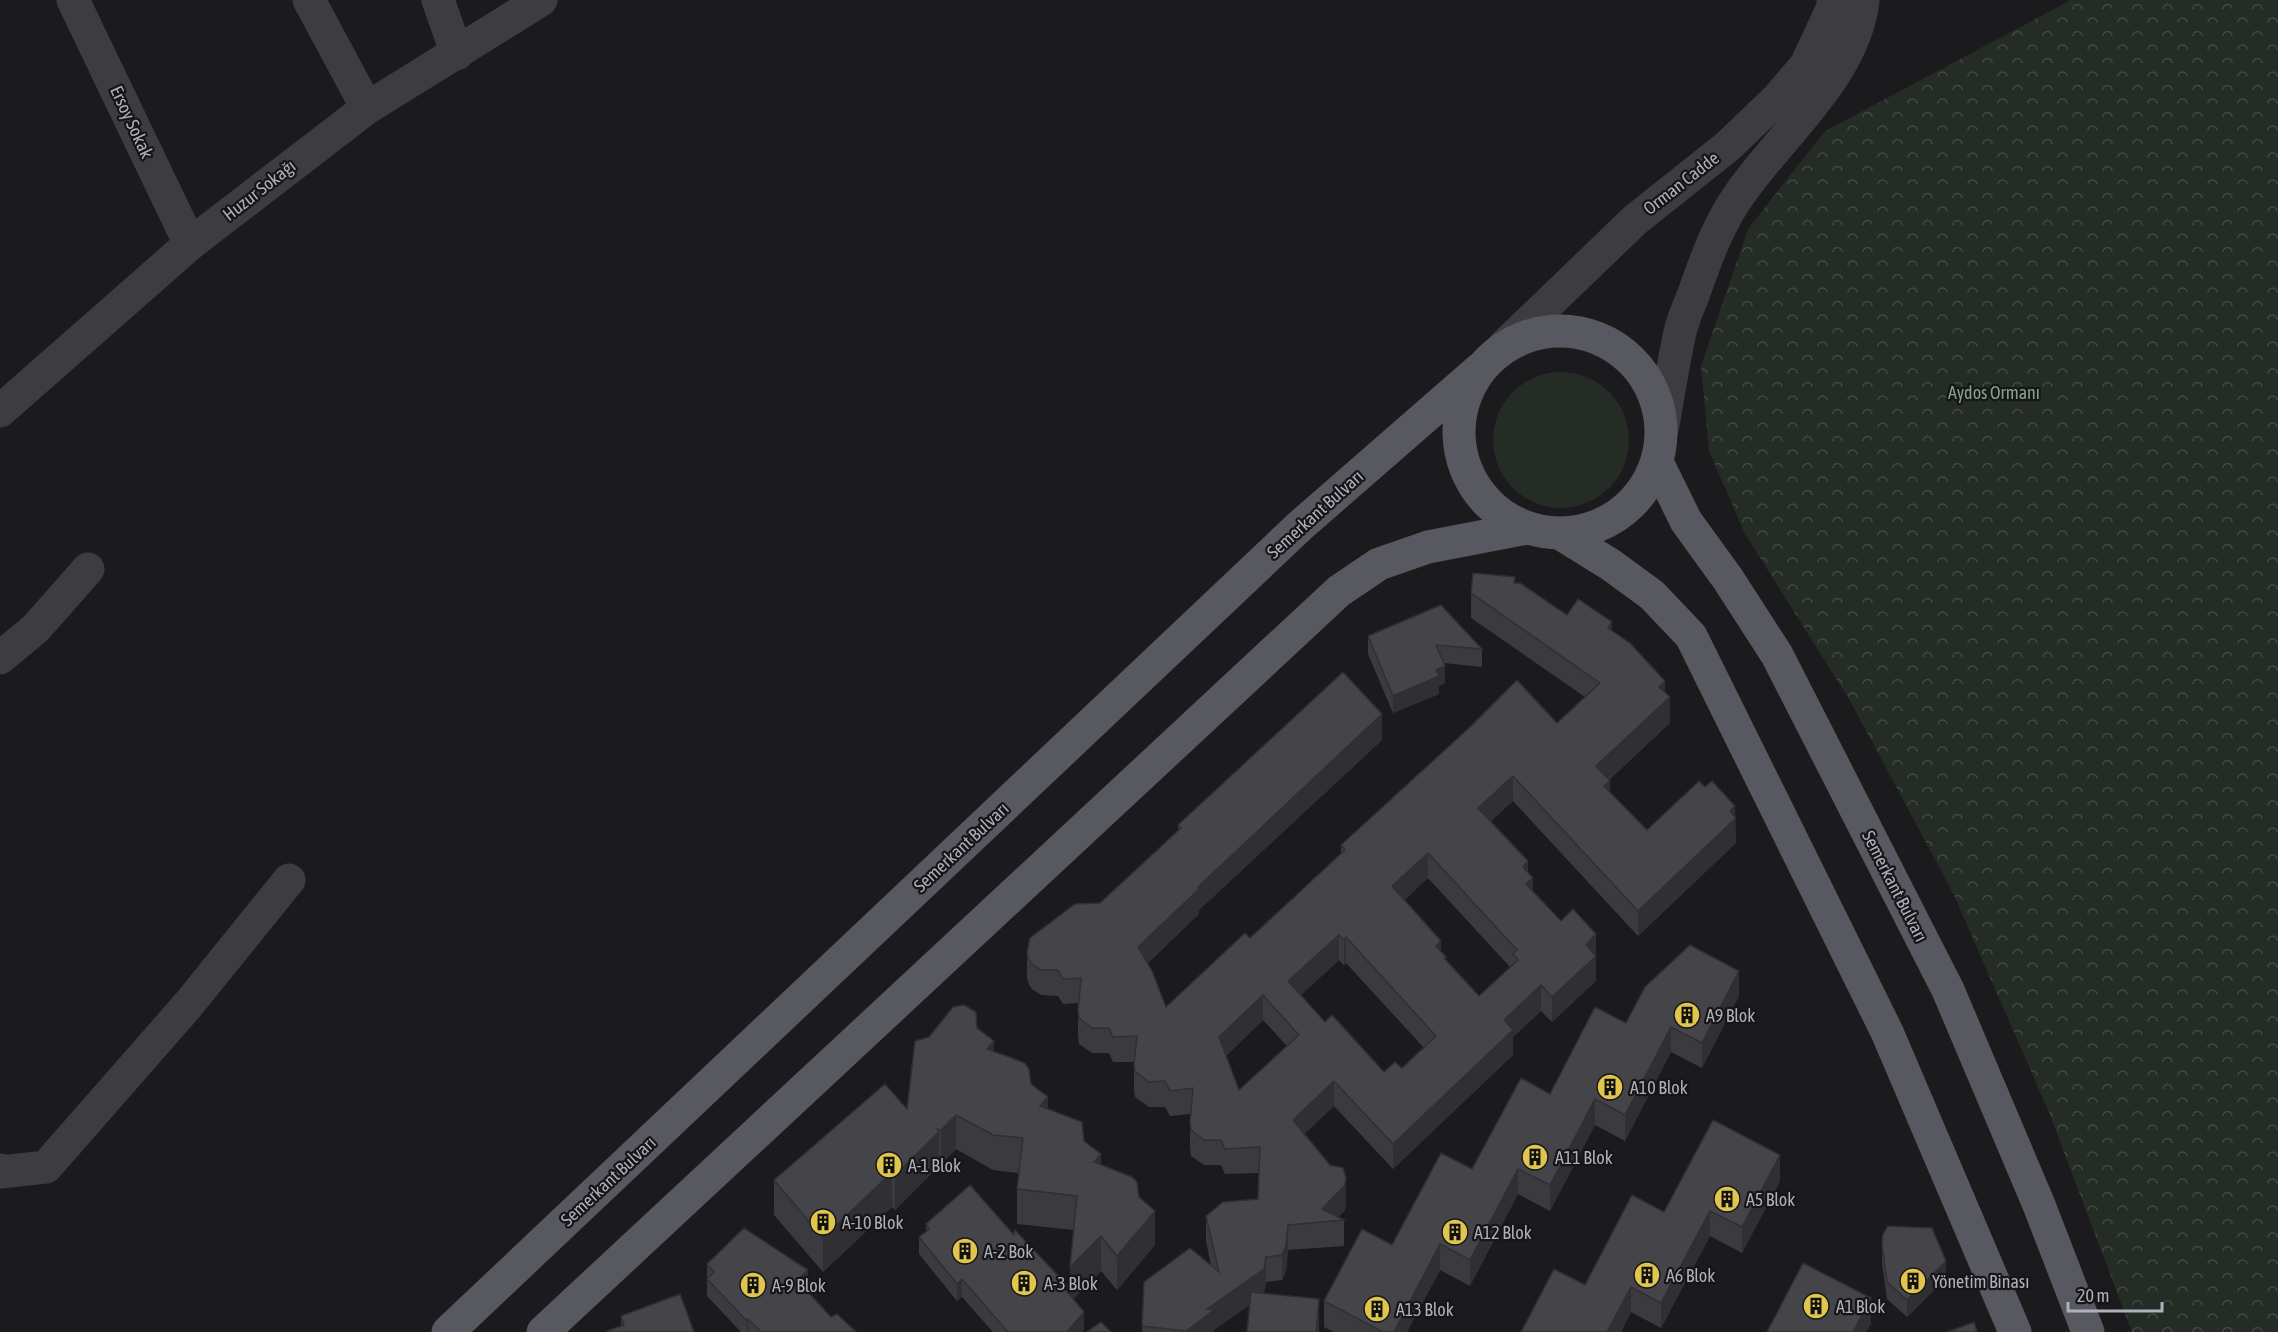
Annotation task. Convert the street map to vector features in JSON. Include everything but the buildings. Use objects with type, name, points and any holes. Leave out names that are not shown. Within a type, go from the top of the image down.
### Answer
[{"type":"main road","points":[[1562,330],[1593,335],[1620,350],[1642,372],[1657,400],[1662,430],[1658,462],[1643,491],[1621,514],[1593,529],[1561,534],[1527,528],[1498,513],[1477,490],[1463,461],[1459,429],[1465,397],[1492,358],[1531,334],[1562,330]]},
{"type":"main road","name":"Semerkant Bulvarı","points":[[448,1332],[1301,525],[1492,358]]},
{"type":"main road","name":"Semerkant Bulvarı","points":[[1658,462],[1686,521],[1728,579],[1777,655],[1948,990],[2039,1205],[2088,1332]]},
{"type":"main road","points":[[543,1332],[1339,591],[1379,564],[1428,547],[1527,528]]},
{"type":"main road","points":[[1561,534],[1611,565],[1652,595],[1691,636],[1887,1032],[2015,1332]]},
{"type":"street","name":"Ersoy Sokak","points":[[73,0],[190,244]]},
{"type":"street","points":[[309,0],[367,108]]},
{"type":"street","points":[[438,0],[457,54]]},
{"type":"street","name":"Huzur Sokağı","points":[[0,411],[190,244],[367,108],[541,0]]},
{"type":"street","name":"Orman Cadde","points":[[1492,358],[1635,220],[1728,146],[1777,99],[1806,65],[1833,7],[1833,0]]},
{"type":"street","points":[[1662,430],[1680,329],[1708,254],[1730,210],[1753,176],[1797,124],[1838,66],[1855,32],[1863,0]]},
{"type":"street","points":[[0,658],[36,628],[87,569]]},
{"type":"street","points":[[0,1170],[2,1172],[46,1167],[188,1005],[289,880]]},
{"type":"green space","name":"Aydos Ormanı","points":[[2071,0],[2278,0],[2278,1332],[2132,1332],[2048,1110],[1953,893],[1849,699],[1745,534],[1709,451],[1701,366],[1748,229],[1825,131]]},
{"type":"green space","points":[[1561,372],[1587,377],[1609,392],[1624,414],[1629,440],[1624,466],[1609,488],[1587,503],[1561,508],[1535,503],[1513,488],[1498,466],[1493,440],[1498,414],[1513,392],[1535,377]]},
{"type":"place","name":"A9 Blok","points":[[1687,1015]]},
{"type":"place","name":"A10 Blok","points":[[1610,1087]]},
{"type":"place","name":"A11 Blok","points":[[1535,1157]]},
{"type":"place","name":"A-1 Blok","points":[[889,1165]]},
{"type":"place","name":"A5 Blok","points":[[1727,1199]]},
{"type":"place","name":"A-10 Blok","points":[[823,1222]]},
{"type":"place","name":"A12 Blok","points":[[1455,1232]]},
{"type":"place","name":"A-2 Bok","points":[[965,1251]]},
{"type":"place","name":"A6 Blok","points":[[1647,1275]]},
{"type":"place","name":"Yönetim Binası","points":[[1913,1281]]},
{"type":"place","name":"A-3 Blok","points":[[1024,1283]]},
{"type":"place","name":"A-9 Blok","points":[[753,1285]]},
{"type":"place","name":"A1 Blok","points":[[1816,1306]]},
{"type":"place","name":"A13 Blok","points":[[1377,1309]]}]
